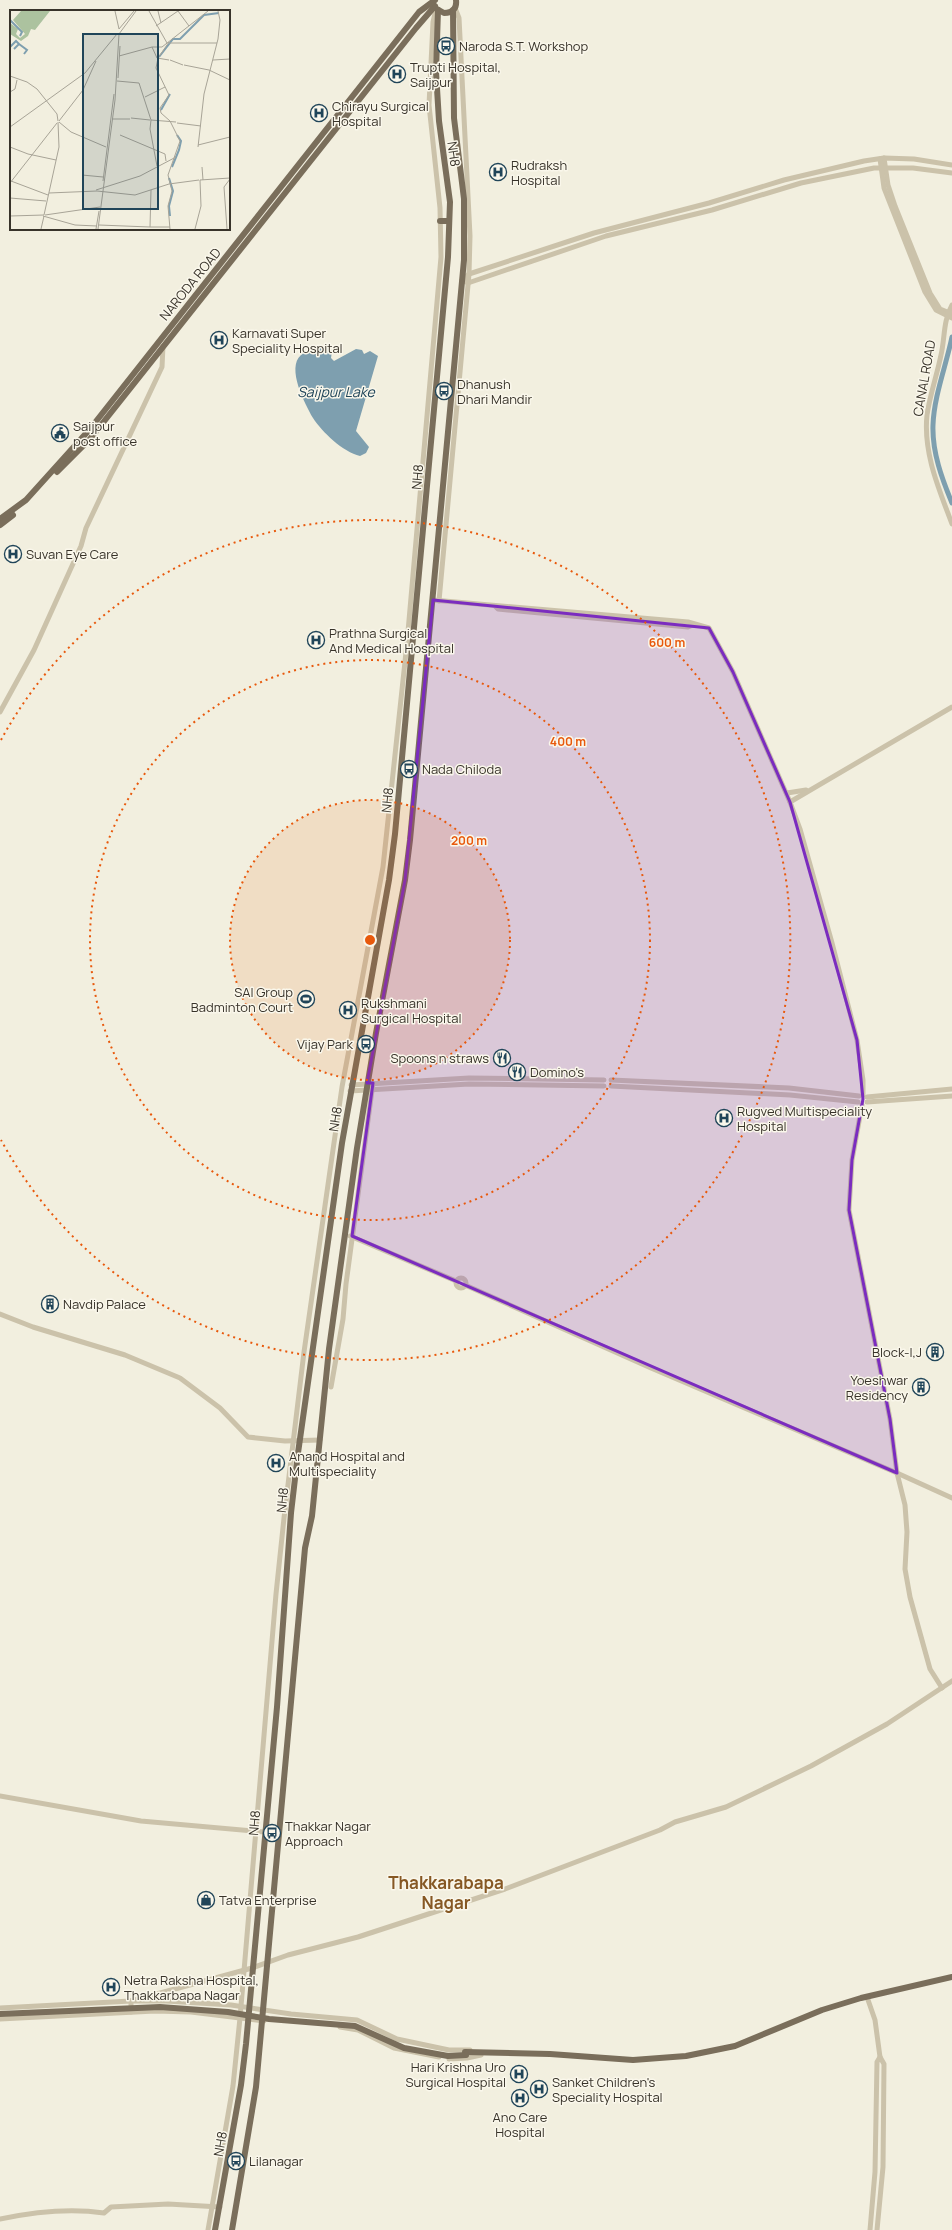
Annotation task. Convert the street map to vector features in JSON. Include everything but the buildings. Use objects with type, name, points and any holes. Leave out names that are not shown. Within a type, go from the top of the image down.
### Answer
[{"type":"main road","points":[[436,5],[444,13],[456,4]]},
{"type":"main road","name":"NH8","points":[[232,2230],[256,2087],[305,1548],[312,1516],[329,1349],[344,1233],[410,867],[436,600],[455,351],[462,280],[464,199],[454,118],[456,4]]},
{"type":"main road","name":"NH8","points":[[216,2230],[241,2085],[248,2019],[276,1708],[297,1440],[351,1088],[389,880],[395,834],[448,257],[450,202],[439,121],[436,72],[436,5]]},
{"type":"main road","name":"NARODA ROAD","points":[[0,520],[29,500],[90,429],[361,92],[436,5]]},
{"type":"main road","name":"NARODA ROAD","points":[[0,525],[29,500],[90,439],[361,92]]},
{"type":"main road","points":[[440,221],[449,221]]},
{"type":"main road","points":[[455,351],[462,351]]},
{"type":"main road","points":[[943,1978],[952,1972]]},
{"type":"main road","points":[[0,2014],[160,2008],[228,2012],[269,2019],[355,2026],[404,2048],[448,2056],[483,2053],[550,2054],[633,2060],[686,2056],[735,2046],[822,2010],[867,1997],[952,1977]]},
{"type":"main road","points":[[0,2011],[160,2004],[229,2009],[270,2016],[355,2023],[405,2044],[448,2053],[465,2054]]},
{"type":"street","points":[[456,4],[459,18],[470,236],[469,274],[436,600],[495,606],[498,609],[506,610],[688,627],[693,625],[709,628],[733,672],[790,802],[832,943],[857,1040],[863,1080],[863,1099],[852,1160],[849,1210],[890,1419],[897,1472],[904,1505],[907,1532],[905,1569],[910,1597],[930,1669],[942,1688]]},
{"type":"street","points":[[208,2230],[233,2086],[245,1970],[276,1594],[297,1440],[304,1352],[342,1087],[384,867],[406,650],[440,272],[440,221],[429,105],[433,22],[436,5]]},
{"type":"street","points":[[882,159],[883,168],[895,206],[930,293],[940,308],[949,315]]},
{"type":"street","points":[[468,284],[462,280],[469,274],[594,233],[710,203],[790,179],[864,161],[882,159],[914,159],[952,165]]},
{"type":"street","points":[[468,284],[606,236],[712,210],[802,184],[883,168],[913,168],[952,173]]},
{"type":"street","name":"CANAL ROAD","points":[[952,305],[944,328],[942,354],[931,393],[927,416],[927,439],[934,478],[952,524]]},
{"type":"street","points":[[0,712],[34,650],[81,546],[86,528],[162,367],[163,345]]},
{"type":"street","points":[[790,802],[809,789],[854,766],[952,708]]},
{"type":"street","points":[[786,793],[809,789]]},
{"type":"street","points":[[370,1087],[469,1078],[611,1080],[789,1088],[863,1099],[952,1088]]},
{"type":"street","points":[[469,1078],[469,1084]]},
{"type":"street","points":[[604,1080],[604,1086]]},
{"type":"street","points":[[611,1080],[611,1086]]},
{"type":"street","points":[[351,1088],[469,1084],[611,1086],[863,1099],[952,1096]]},
{"type":"street","points":[[331,1387],[339,1350],[370,1087]]},
{"type":"street","points":[[344,1233],[456,1281],[462,1278],[465,1281],[465,1285],[731,1403],[897,1472],[952,1498]]},
{"type":"street","points":[[0,1314],[33,1327],[125,1355],[180,1378],[220,1408],[248,1437],[320,1440]]},
{"type":"street","points":[[131,2001],[245,1970],[356,1937],[506,1889],[660,1830],[675,1822],[726,1807],[811,1766],[887,1724],[952,1681]]},
{"type":"street","points":[[0,1796],[141,1821],[264,1832]]},
{"type":"street","points":[[867,1997],[875,2020],[880,2056],[884,2064],[883,2167],[877,2230]]},
{"type":"street","points":[[131,2001],[131,2012]]},
{"type":"street","points":[[0,2008],[131,2001],[197,2002],[241,2006],[263,2010],[357,2020],[397,2039],[442,2049],[483,2053]]},
{"type":"street","points":[[0,2019],[131,2012],[191,2012],[262,2021],[358,2030],[394,2048],[448,2059],[467,2058],[483,2053]]},
{"type":"street","points":[[870,2230],[875,2172],[877,2062],[880,2056]]},
{"type":"street","points":[[0,2219],[17,2216],[86,2210],[104,2213],[111,2207],[168,2204],[220,2207]]},
{"type":"highlighted area","points":[[433,600],[709,628],[733,672],[790,802],[857,1040],[863,1099],[852,1160],[849,1210],[890,1419],[897,1473],[352,1236],[373,1083],[367,1083],[405,880]]},
{"type":"water","name":"Saijpur Lake","points":[[329,346],[332,351],[331,358],[334,361],[356,349],[362,350],[364,354],[370,351],[378,356],[356,431],[369,447],[366,453],[360,456],[353,454],[340,446],[322,429],[313,418],[298,386],[295,368],[301,355],[310,350]]},
{"type":"waterway","points":[[952,337],[938,392],[933,425],[936,455],[941,475],[952,503]]},
{"type":"place","name":"Naroda S.T. Workshop","points":[[446,46]]},
{"type":"place","name":"Trupti Hospital, Saijpur","points":[[397,74]]},
{"type":"place","name":"Chirayu Surgical Hospital","points":[[319,113]]},
{"type":"place","name":"Rudraksh Hospital","points":[[498,172]]},
{"type":"place","name":"Karnavati Super Speciality Hospital","points":[[219,340]]},
{"type":"place","name":"Dhanush Dhari Mandir","points":[[444,391]]},
{"type":"place","name":"Saijpur post office","points":[[60,433]]},
{"type":"place","name":"Suvan Eye Care","points":[[13,554]]},
{"type":"place","name":"Prathna Surgical And Medical Hospital","points":[[316,640]]},
{"type":"place","name":"Nada Chiloda","points":[[409,769]]},
{"type":"place","name":"SAI Group Badminton Court","points":[[306,999]]},
{"type":"place","name":"Rukshmani Surgical Hospital","points":[[348,1010]]},
{"type":"place","name":"Vijay Park","points":[[366,1044]]},
{"type":"place","name":"Spoons n straws","points":[[502,1058]]},
{"type":"place","name":"Domino's","points":[[517,1072]]},
{"type":"place","name":"Rugved Multispeciality Hospital","points":[[724,1118]]},
{"type":"place","name":"Navdip Palace","points":[[50,1304]]},
{"type":"place","name":"Block-I,J","points":[[935,1352]]},
{"type":"place","name":"Yoeshwar Residency","points":[[921,1387]]},
{"type":"place","name":"Anand Hospital and Multispeciality","points":[[276,1463]]},
{"type":"place","name":"Thakkar Nagar Approach","points":[[272,1833]]},
{"type":"place","name":"Tatva Enterprise","points":[[206,1900]]},
{"type":"place","name":"Netra Raksha Hospital, Thakkarbapa Nagar","points":[[111,1987]]},
{"type":"place","name":"Hari Krishna Uro Surgical Hospital","points":[[519,2074]]},
{"type":"place","name":"Sanket Children's Speciality Hospital","points":[[539,2089]]},
{"type":"place","name":"Ano Care Hospital","points":[[520,2098]]},
{"type":"place","name":"Lilanagar","points":[[236,2161]]},
{"type":"district","name":"Thakkarabapa Nagar","points":[[446,1893]]}]
